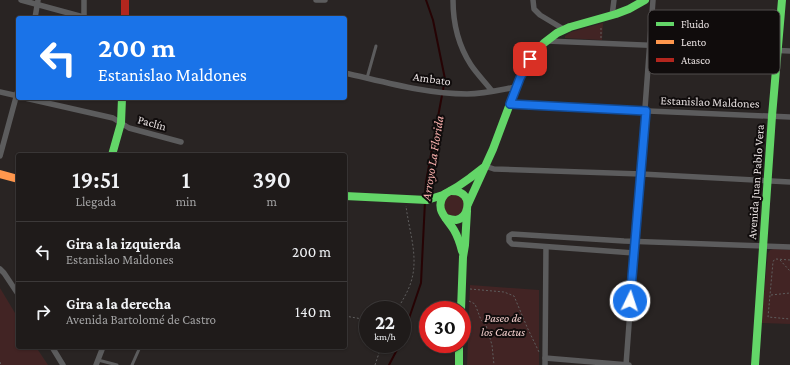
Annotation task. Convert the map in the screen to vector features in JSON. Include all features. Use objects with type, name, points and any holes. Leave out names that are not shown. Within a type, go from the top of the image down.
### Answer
[{"type":"main road","points":[[125,0],[125,16]]},
{"type":"main road","points":[[427,200],[450,220],[458,219],[464,215],[471,196],[493,149],[516,87],[530,59],[547,40],[565,30],[627,10],[645,0]]},
{"type":"main road","name":"Avenida Juan Pablo Vera","points":[[780,26],[782,0]]},
{"type":"main road","name":"Avenida Juan Pablo Vera","points":[[755,365],[776,74]]},
{"type":"main road","points":[[113,153],[121,123],[122,100]]},
{"type":"main road","points":[[347,196],[427,200],[448,192],[465,182],[485,166]]},
{"type":"main road","points":[[0,174],[16,179]]},
{"type":"main road","points":[[462,301],[467,199],[462,193],[457,191],[448,192],[443,197],[440,204],[440,209],[454,229],[460,241],[463,257]]},
{"type":"main road","points":[[459,353],[459,365]]},
{"type":"street","points":[[21,0],[38,2],[79,16]]},
{"type":"street","points":[[84,0],[85,16]]},
{"type":"street","points":[[316,0],[325,0]]},
{"type":"street","points":[[453,0],[456,32],[462,50],[471,65],[492,91]]},
{"type":"street","points":[[533,0],[534,9],[540,15],[565,30]]},
{"type":"street","points":[[612,16],[614,0]]},
{"type":"street","points":[[652,10],[653,0]]},
{"type":"street","points":[[35,16],[38,2]]},
{"type":"street","points":[[547,40],[648,45]]},
{"type":"street","name":"Ambato","points":[[347,73],[406,87],[448,93],[468,94],[516,87]]},
{"type":"street","points":[[626,365],[634,241],[648,74]]},
{"type":"street","points":[[0,92],[16,94]]},
{"type":"street","points":[[0,156],[16,100]]},
{"type":"street","name":"Paclín","points":[[34,100],[114,118],[129,128],[181,142]]},
{"type":"street","name":"Estanislao Maldones","points":[[510,104],[790,117]]},
{"type":"street","points":[[485,166],[494,169],[640,174],[790,182]]},
{"type":"street","points":[[634,253],[512,244],[509,241],[509,236],[512,234],[617,241],[790,247]]},
{"type":"street","points":[[545,365],[546,247]]},
{"type":"street","points":[[0,269],[4,272],[16,291]]},
{"type":"street","points":[[53,349],[63,365]]},
{"type":"street","points":[[97,362],[101,349]]},
{"type":"street","points":[[545,358],[629,365]]},
{"type":"lane","points":[[366,78],[376,46]]},
{"type":"lane","points":[[132,365],[139,349]]},
{"type":"lane","points":[[97,362],[117,365]]},
{"type":"path","points":[[600,43],[601,19]]},
{"type":"path","points":[[402,301],[411,283],[414,268],[414,244],[406,199]]},
{"type":"path","points":[[790,260],[776,259],[773,262],[768,317],[790,319]]},
{"type":"path","points":[[779,259],[790,271]]},
{"type":"path","points":[[462,292],[504,292],[514,296],[539,352],[545,358]]},
{"type":"path","points":[[462,292],[475,304],[481,320],[486,325],[492,345],[494,365]]},
{"type":"path","points":[[770,295],[790,293]]},
{"type":"path","points":[[347,316],[359,318]]},
{"type":"path","points":[[375,365],[379,353]]},
{"type":"green space","points":[[603,23],[602,40],[565,38],[565,36],[571,32]]},
{"type":"green space","points":[[454,194],[458,195],[464,201],[464,209],[458,215],[454,216],[450,215],[444,209],[443,205],[444,201],[450,195]]},
{"type":"green space","points":[[770,250],[790,250],[790,324],[761,323],[768,253]]},
{"type":"green space","name":"Paseo de los Cactus","points":[[470,285],[539,290],[539,365],[467,365],[467,353],[471,353],[471,301],[469,301]]},
{"type":"green space","points":[[0,288],[16,315],[16,349],[37,349],[48,365],[0,365]]},
{"type":"waterway","name":"Arroyo La Florida","points":[[425,197],[426,182],[445,79],[433,20],[426,0]]},
{"type":"waterway","name":"Arroyo La Florida","points":[[411,312],[421,283],[425,201]]},
{"type":"waterway","name":"Arroyo La Florida","points":[[389,365],[395,353]]},
{"type":"traffic: fast","points":[[468,204],[493,149],[517,85],[524,69],[533,55],[544,43],[557,33],[570,27],[616,14],[645,0]]},
{"type":"traffic: fast","points":[[780,23],[782,0]]},
{"type":"traffic: fast","points":[[755,365],[776,74]]},
{"type":"traffic: fast","points":[[113,153],[121,123],[122,100]]},
{"type":"traffic: fast","points":[[347,196],[427,200],[443,195],[457,187],[483,168]]},
{"type":"traffic: fast","points":[[446,218],[455,220],[460,219],[466,212],[467,208],[467,199],[461,193],[451,191]]},
{"type":"traffic: fast","points":[[445,194],[440,204],[442,213],[459,240],[462,251]]},
{"type":"traffic: fast","points":[[461,301],[467,211]]},
{"type":"traffic: fast","points":[[459,353],[459,365]]},
{"type":"traffic: slow","points":[[0,174],[16,178]]},
{"type":"traffic: jam","points":[[125,0],[125,16]]},
{"type":"route","points":[[530,59],[516,87],[510,104],[646,111],[630,301]]}]
